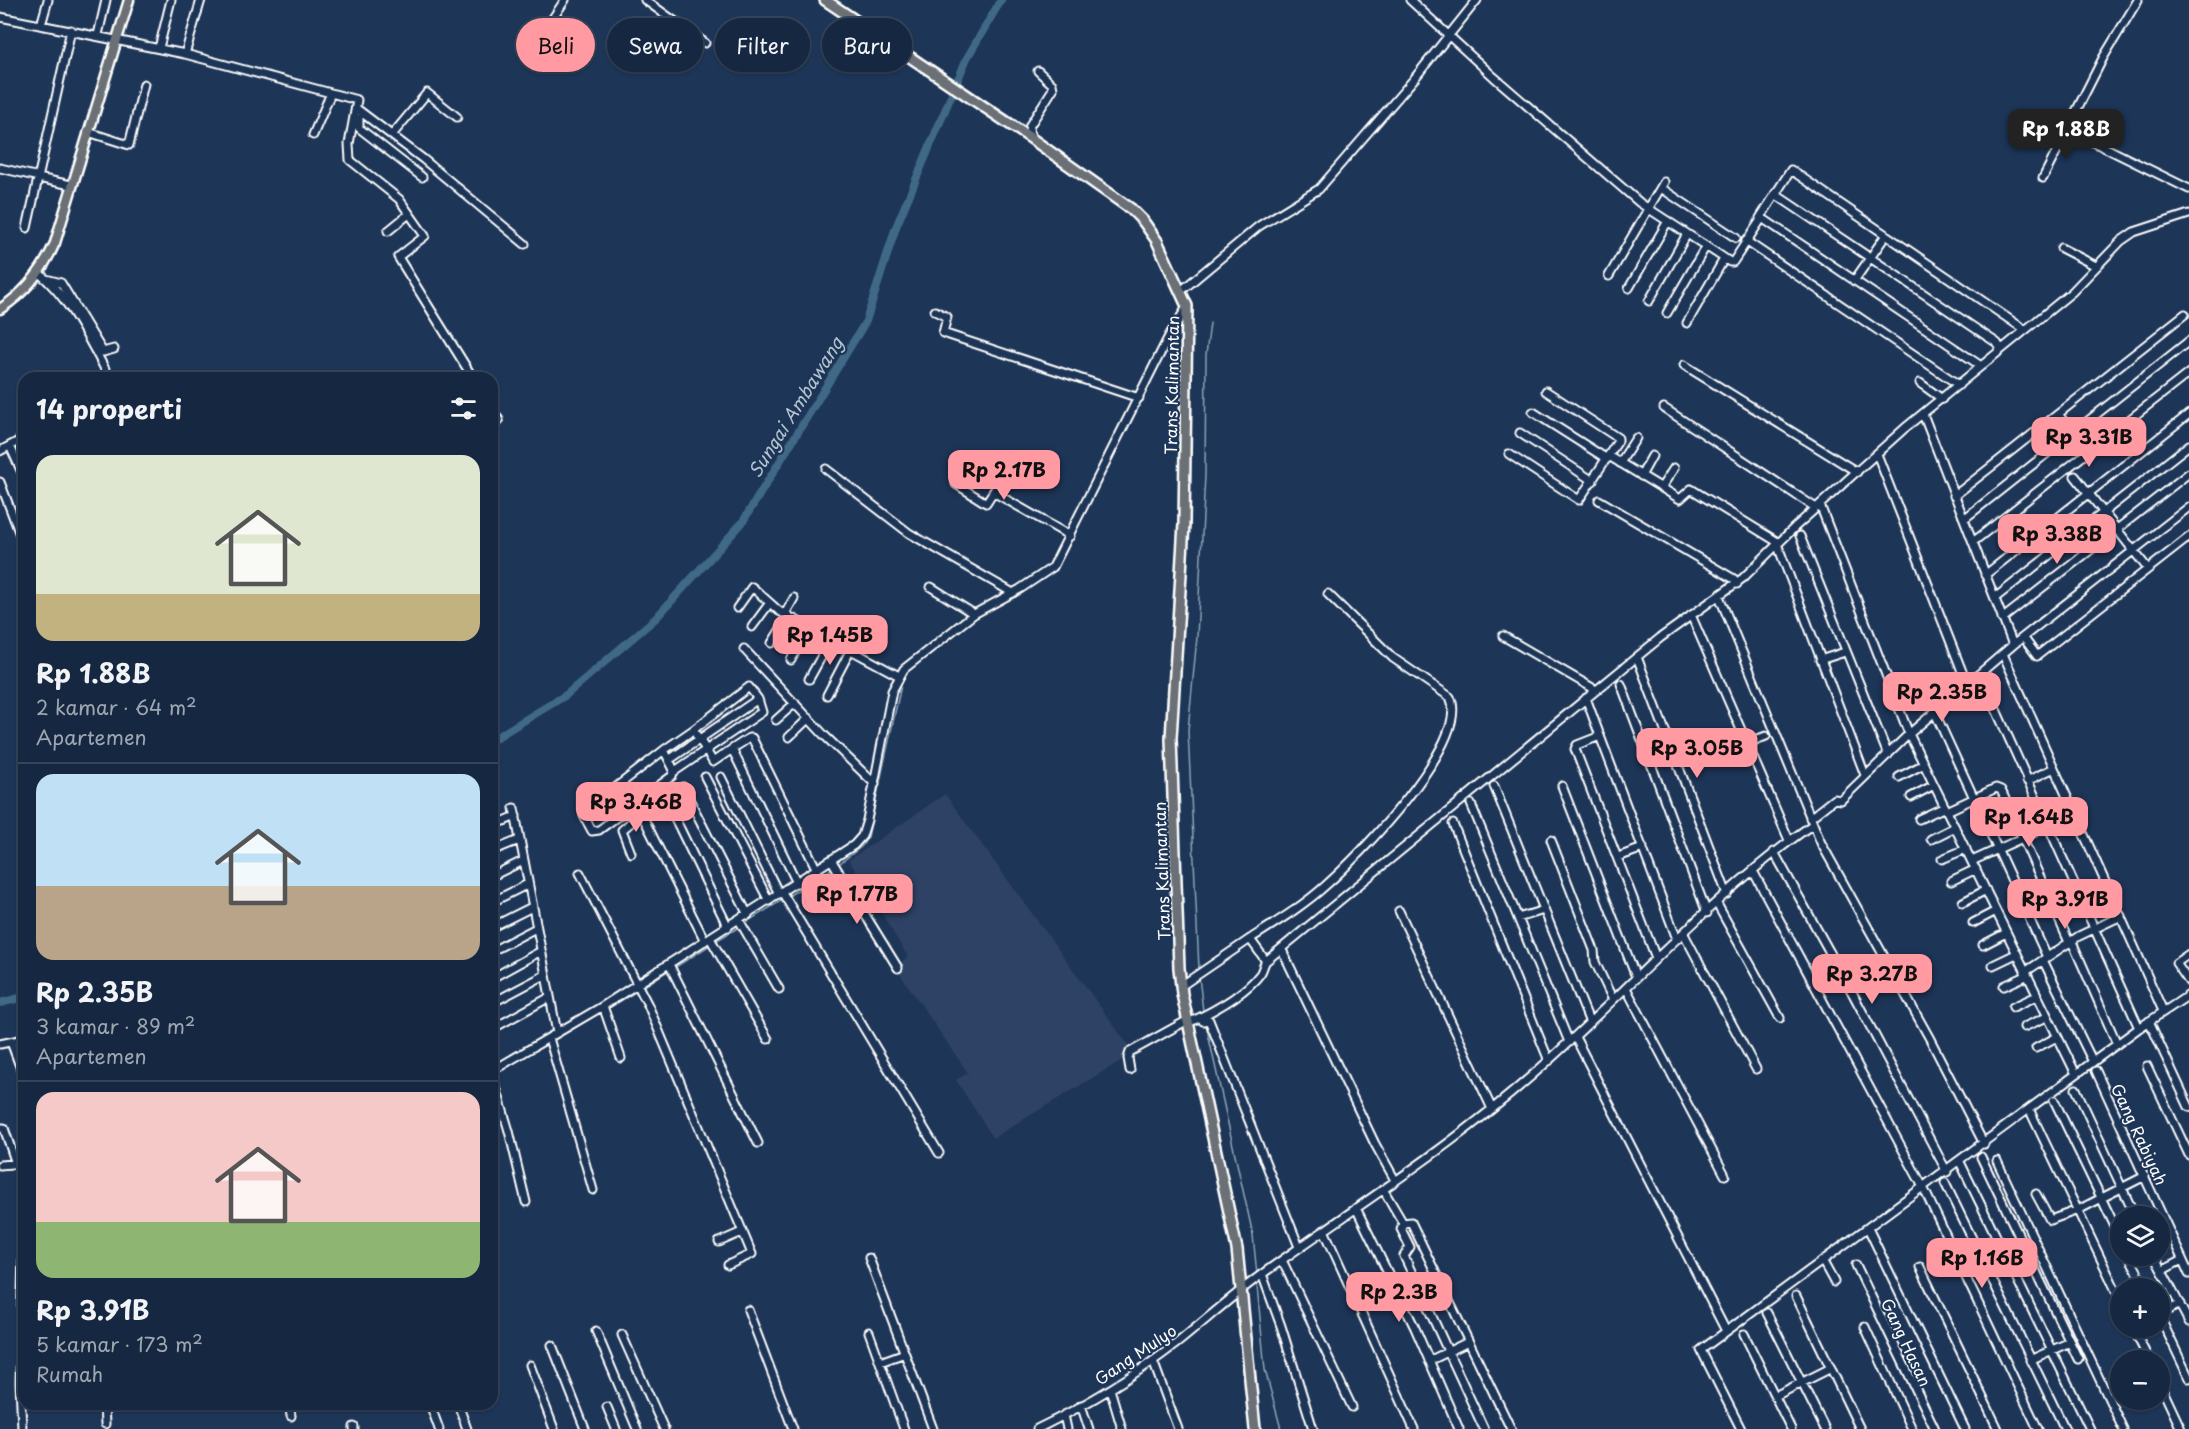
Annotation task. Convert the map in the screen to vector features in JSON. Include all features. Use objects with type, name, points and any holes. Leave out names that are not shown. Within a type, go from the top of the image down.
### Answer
[{"type":"highway","name":"Trans Kalimantan","points":[[825,0],[1032,139],[1143,220],[1182,291],[1187,306],[1184,514],[1171,738],[1181,986],[1233,1227],[1255,1429]]},
{"type":"main road","points":[[0,309],[42,276],[55,243],[129,0]]},
{"type":"street","points":[[43,25],[48,0]]},
{"type":"street","points":[[98,36],[106,0]]},
{"type":"street","points":[[159,48],[171,0]]},
{"type":"street","points":[[185,54],[201,0]]},
{"type":"street","points":[[553,18],[565,0]]},
{"type":"street","points":[[645,0],[705,43]]},
{"type":"street","points":[[1410,0],[1449,37],[1648,208],[1724,259],[1733,262],[1791,170],[2025,330]]},
{"type":"street","points":[[1182,291],[1259,226],[1319,189],[1449,37],[1477,0]]},
{"type":"street","points":[[2043,178],[2067,130],[2067,124],[2138,0]]},
{"type":"street","points":[[0,17],[43,25],[70,34],[98,36],[117,42],[159,48],[331,93],[359,107],[525,244]]},
{"type":"street","points":[[27,228],[70,34]]},
{"type":"street","points":[[1032,139],[1030,125],[1053,88],[1052,84],[1038,71]]},
{"type":"street","points":[[88,132],[129,145],[144,84]]},
{"type":"street","points":[[313,135],[331,93]]},
{"type":"street","points":[[392,135],[427,93],[457,117]]},
{"type":"street","points":[[359,107],[359,128],[422,177]]},
{"type":"street","points":[[359,107],[350,144],[350,160],[399,199],[425,236],[398,257],[469,372]]},
{"type":"street","points":[[2067,130],[2189,189]]},
{"type":"street","points":[[0,168],[71,185]]},
{"type":"street","points":[[1609,276],[1662,185],[1736,238]]},
{"type":"street","points":[[1775,194],[1997,343],[2001,349]]},
{"type":"street","points":[[388,231],[410,214]]},
{"type":"street","points":[[1130,1070],[1128,1058],[1130,1052],[1188,1023],[1204,1018],[1252,982],[1261,973],[1266,961],[1446,812],[1636,657],[1691,615],[1737,584],[1818,506],[1923,414],[2072,292],[2096,266],[2134,232],[2189,214]]},
{"type":"street","points":[[1760,218],[1981,366]]},
{"type":"street","points":[[1629,288],[1668,221]]},
{"type":"street","points":[[1649,301],[1688,234]]},
{"type":"street","points":[[1854,281],[1886,235]]},
{"type":"street","points":[[1746,241],[1959,385]]},
{"type":"street","points":[[1667,313],[1706,246]]},
{"type":"street","points":[[2061,248],[2096,266]]},
{"type":"street","points":[[1687,323],[1724,259]]},
{"type":"street","points":[[42,276],[62,283],[103,352],[114,349]]},
{"type":"street","points":[[42,276],[73,314],[107,372]]},
{"type":"street","points":[[498,1069],[639,987],[728,927],[741,923],[748,915],[783,895],[817,870],[834,865],[862,836],[875,784],[890,702],[898,676],[903,669],[974,614],[1013,593],[1053,567],[1169,336],[1187,306]]},
{"type":"street","points":[[935,310],[947,317],[943,333],[1139,398]]},
{"type":"street","points":[[1954,496],[2185,314]]},
{"type":"street","points":[[1964,519],[2189,341]]},
{"type":"street","points":[[1684,365],[1857,472]]},
{"type":"street","points":[[1973,542],[2189,373]]},
{"type":"street","points":[[1920,382],[1942,399]]},
{"type":"street","points":[[1509,454],[1579,500],[1607,458],[1618,438],[1546,391]]},
{"type":"street","points":[[1664,408],[1818,506],[1910,734],[2076,1074]]},
{"type":"street","points":[[1533,412],[1680,500],[1691,489],[1776,541],[1865,775]]},
{"type":"street","points":[[1923,414],[2013,645]]},
{"type":"street","points":[[2058,414],[2088,453]]},
{"type":"street","points":[[1985,575],[2189,414]]},
{"type":"street","points":[[1520,433],[1593,481]]},
{"type":"street","points":[[1620,463],[1636,438]]},
{"type":"street","points":[[0,451],[18,441]]},
{"type":"street","points":[[1995,598],[2102,511],[2189,445]]},
{"type":"street","points":[[10,446],[18,464]]},
{"type":"street","points":[[1877,454],[1967,684]]},
{"type":"street","points":[[1641,476],[1652,456]]},
{"type":"street","points":[[956,484],[987,504],[995,493],[999,483],[969,465]]},
{"type":"street","points":[[1661,488],[1674,468]]},
{"type":"street","points":[[826,469],[909,533],[1013,593]]},
{"type":"street","points":[[2002,619],[2189,473]]},
{"type":"street","points":[[2075,476],[2148,569]]},
{"type":"street","points":[[0,482],[18,529]]},
{"type":"street","points":[[995,493],[1070,536]]},
{"type":"street","points":[[1599,500],[1734,579],[1737,584]]},
{"type":"street","name":"Gang Mulyo","points":[[1041,1428],[1110,1389],[1153,1361],[1259,1276],[1492,1109],[1549,1061],[1656,958],[1727,894],[1834,799],[1841,800],[1865,775],[1967,684],[2023,637],[2189,507]]},
{"type":"street","points":[[1800,536],[1888,755]]},
{"type":"street","points":[[2023,637],[2034,656],[2037,656],[2189,537]]},
{"type":"street","points":[[737,608],[752,587],[769,604],[808,628],[898,676]]},
{"type":"street","points":[[931,587],[974,614]]},
{"type":"street","points":[[1181,986],[1196,978],[1204,969],[1324,887],[1409,797],[1441,748],[1454,706],[1450,697],[1393,658],[1328,594]]},
{"type":"street","points":[[1719,596],[1811,821],[1838,876],[1930,1040],[1984,1144]]},
{"type":"street","points":[[772,643],[794,598]]},
{"type":"street","points":[[752,627],[769,604]]},
{"type":"street","points":[[1691,615],[1745,744],[1789,840]]},
{"type":"street","points":[[791,660],[808,628]]},
{"type":"street","points":[[1503,636],[1596,690]]},
{"type":"street","points":[[809,680],[830,641]]},
{"type":"street","points":[[744,649],[875,784]]},
{"type":"street","points":[[827,695],[850,651]]},
{"type":"street","points":[[1820,660],[1845,652]]},
{"type":"street","points":[[2003,654],[2163,1011]]},
{"type":"street","points":[[1636,657],[1727,894]]},
{"type":"street","points":[[1980,674],[2139,1028]]},
{"type":"street","points":[[1621,684],[1707,913]]},
{"type":"street","points":[[746,688],[750,688],[763,711],[675,771],[596,832],[584,816],[584,812],[693,730],[746,688]]},
{"type":"street","points":[[1586,698],[1677,939]]},
{"type":"street","points":[[669,760],[758,699]]},
{"type":"street","points":[[776,720],[795,703]]},
{"type":"street","points":[[1935,713],[2093,1062]]},
{"type":"street","points":[[789,737],[809,718]]},
{"type":"street","points":[[693,730],[713,762],[752,738],[817,870]]},
{"type":"street","points":[[1600,736],[1577,745],[1575,749],[1656,958]]},
{"type":"street","points":[[1745,744],[1766,736]]},
{"type":"street","points":[[732,749],[797,883]]},
{"type":"street","points":[[664,750],[675,771]]},
{"type":"street","points":[[1899,777],[1924,764]]},
{"type":"street","points":[[2027,781],[2054,768]]},
{"type":"street","points":[[705,777],[769,901]]},
{"type":"street","points":[[721,777],[783,895],[939,1153]]},
{"type":"street","points":[[1911,797],[1934,785]]},
{"type":"street","points":[[1494,786],[1590,1023]]},
{"type":"street","points":[[1562,786],[1636,977]]},
{"type":"street","points":[[728,927],[666,800],[683,787],[748,915]]},
{"type":"street","points":[[1919,819],[2000,788],[2117,1044]]},
{"type":"street","points":[[636,803],[710,941],[768,1039]]},
{"type":"street","points":[[1471,804],[1518,918],[1572,1039],[1726,1331]]},
{"type":"street","points":[[514,808],[557,1033]]},
{"type":"street","points":[[631,853],[622,830],[642,813]]},
{"type":"street","points":[[1972,861],[2075,813]]},
{"type":"street","points":[[498,824],[516,816]]},
{"type":"street","points":[[1453,824],[1549,1061]]},
{"type":"street","points":[[1931,839],[1955,827]]},
{"type":"street","points":[[498,849],[519,840]]},
{"type":"street","points":[[1551,840],[1594,950],[1595,962],[1612,1000]]},
{"type":"street","points":[[1618,857],[1642,848]]},
{"type":"street","points":[[1942,859],[1966,849]]},
{"type":"street","points":[[1774,852],[1853,994],[1947,1172]]},
{"type":"street","points":[[498,873],[523,861]]},
{"type":"street","points":[[834,865],[898,968]]},
{"type":"street","points":[[1952,881],[1976,869]]},
{"type":"street","points":[[1753,871],[1924,1189],[2038,1429]]},
{"type":"street","points":[[580,873],[639,987],[752,1255],[728,1265]]},
{"type":"street","points":[[498,899],[528,884]]},
{"type":"street","points":[[1963,902],[1986,890]]},
{"type":"street","points":[[1717,904],[1780,1018]]},
{"type":"street","points":[[498,924],[532,907]]},
{"type":"street","points":[[1518,918],[1544,910]]},
{"type":"street","points":[[1399,911],[1461,1050],[1492,1109]]},
{"type":"street","points":[[1973,923],[1996,911]]},
{"type":"street","points":[[2004,986],[2026,974],[2093,928],[2121,916]]},
{"type":"street","points":[[741,923],[779,989]]},
{"type":"street","points":[[498,948],[536,928]]},
{"type":"street","points":[[1983,945],[2006,933]]},
{"type":"street","points":[[1684,934],[1756,1069]]},
{"type":"street","points":[[1250,939],[1266,961]]},
{"type":"street","points":[[1282,950],[1375,1144],[1395,1180]]},
{"type":"street","points":[[498,975],[541,951]]},
{"type":"street","points":[[1993,965],[2016,954]]},
{"type":"street","points":[[2189,954],[2176,963],[2189,982]]},
{"type":"street","points":[[670,967],[758,1143]]},
{"type":"street","points":[[498,1001],[545,975]]},
{"type":"street","points":[[1626,988],[1725,1175]]},
{"type":"street","points":[[1741,1429],[1701,1350],[1924,1189],[2148,1021],[2189,995]]},
{"type":"street","points":[[2013,1007],[2037,996]]},
{"type":"street","points":[[498,1026],[550,997]]},
{"type":"street","points":[[603,1006],[621,1058]]},
{"type":"street","points":[[2024,1027],[2047,1017]]},
{"type":"street","points":[[1204,1018],[1209,1020],[1299,1247]]},
{"type":"street","points":[[2148,1021],[2189,1107]]},
{"type":"street","points":[[2036,1048],[2057,1037]]},
{"type":"street","points":[[549,1038],[593,1190]]},
{"type":"street","points":[[0,1044],[18,1040]]},
{"type":"street","points":[[11,1042],[18,1061]]},
{"type":"street","points":[[2147,1066],[2189,1155]]},
{"type":"street","name":"Gang Rabiyah","points":[[2096,1071],[2189,1274]]},
{"type":"street","points":[[2076,1089],[2130,1206]]},
{"type":"street","points":[[498,1094],[512,1142],[525,1202]]},
{"type":"street","points":[[2054,1100],[2110,1217]]},
{"type":"street","points":[[2031,1113],[2110,1278]]},
{"type":"street","points":[[0,1128],[4,1128],[18,1159]]},
{"type":"street","points":[[1981,1157],[2078,1359]]},
{"type":"street","points":[[1997,1161],[2123,1429]]},
{"type":"street","points":[[1960,1162],[2090,1429]]},
{"type":"street","points":[[0,1165],[18,1163]]},
{"type":"street","points":[[2036,1194],[2050,1220],[2078,1210],[2145,1176]]},
{"type":"street","points":[[1945,1183],[2064,1429]]},
{"type":"street","points":[[1383,1189],[1404,1222]]},
{"type":"street","points":[[1356,1208],[1459,1429]]},
{"type":"street","points":[[1404,1222],[1411,1222],[1511,1429]]},
{"type":"street","points":[[1404,1222],[1401,1229],[1410,1247],[1404,1256],[1484,1429]]},
{"type":"street","points":[[1868,1228],[1965,1429]]},
{"type":"street","points":[[1324,1230],[1414,1429]]},
{"type":"street","points":[[719,1242],[742,1232]]},
{"type":"street","points":[[1976,1248],[1997,1238]]},
{"type":"street","points":[[869,1258],[933,1429]]},
{"type":"street","points":[[1282,1260],[1352,1407]]},
{"type":"street","points":[[2163,1270],[2182,1260]]},
{"type":"street","points":[[1823,1262],[1833,1282]]},
{"type":"street","name":"Gang Hasan","points":[[1856,1265],[1935,1429]]},
{"type":"street","points":[[2160,1266],[2189,1322]]},
{"type":"street","points":[[1920,1267],[1998,1429]]},
{"type":"street","points":[[1259,1276],[1281,1326],[1313,1429]]},
{"type":"street","points":[[1796,1296],[1860,1429]]},
{"type":"street","points":[[2170,1310],[2180,1304]]},
{"type":"street","points":[[748,1310],[793,1429]]},
{"type":"street","points":[[1767,1313],[1825,1429]]},
{"type":"street","points":[[1864,1327],[1912,1429]]},
{"type":"street","points":[[596,1331],[637,1429]]},
{"type":"street","points":[[869,1332],[904,1429]]},
{"type":"street","points":[[1744,1334],[1791,1429]]},
{"type":"street","points":[[622,1335],[664,1429]]},
{"type":"street","points":[[2170,1337],[2189,1378]]},
{"type":"street","points":[[1429,1361],[1468,1342]]},
{"type":"street","points":[[2030,1360],[2070,1342]]},
{"type":"street","points":[[552,1345],[585,1429]]},
{"type":"street","points":[[880,1362],[905,1353]]},
{"type":"street","points":[[1153,1361],[1178,1429]]},
{"type":"street","points":[[530,1365],[555,1429]]},
{"type":"street","points":[[1775,1396],[1831,1368]]},
{"type":"street","points":[[1110,1389],[1122,1429]]},
{"type":"street","points":[[1081,1405],[1089,1429]]},
{"type":"street","points":[[2170,1405],[2181,1429]]},
{"type":"street","points":[[607,1407],[616,1429]]},
{"type":"street","points":[[21,1410],[22,1429]]},
{"type":"street","points":[[104,1410],[105,1424]]},
{"type":"street","points":[[290,1410],[291,1416]]},
{"type":"street","points":[[432,1410],[439,1429]]},
{"type":"street","points":[[460,1410],[467,1429]]},
{"type":"street","points":[[1064,1415],[1067,1429]]},
{"type":"shaded area","points":[[945,794],[1134,1053],[993,1138],[956,1080],[968,1073],[895,967],[908,957],[849,860]]},
{"type":"waterway","name":"Sungai Ambawang","points":[[498,736],[566,695],[656,618],[742,523],[866,321],[896,227],[967,58],[1001,0]]},
{"type":"waterway","points":[[14,23],[57,32]]},
{"type":"waterway","points":[[333,97],[354,103]]},
{"type":"waterway","points":[[1199,969],[1188,730],[1197,637],[1205,475],[1206,355],[1210,323]]},
{"type":"waterway","points":[[839,864],[861,847],[868,837],[902,681]]},
{"type":"waterway","points":[[788,896],[832,869]]},
{"type":"waterway","points":[[745,923],[784,899]]},
{"type":"waterway","points":[[714,942],[741,926]]},
{"type":"waterway","points":[[674,968],[710,945]]},
{"type":"waterway","points":[[643,987],[669,970]]},
{"type":"waterway","points":[[1199,977],[1203,1011]]},
{"type":"waterway","points":[[607,1009],[637,991]]},
{"type":"waterway","name":"Sungai Ambawang","points":[[0,1003],[18,998]]},
{"type":"waterway","points":[[553,1041],[603,1011]]},
{"type":"waterway","points":[[1206,1025],[1253,1235],[1257,1275]]},
{"type":"waterway","points":[[498,1072],[549,1043]]},
{"type":"waterway","points":[[1257,1286],[1265,1370],[1281,1429]]}]
